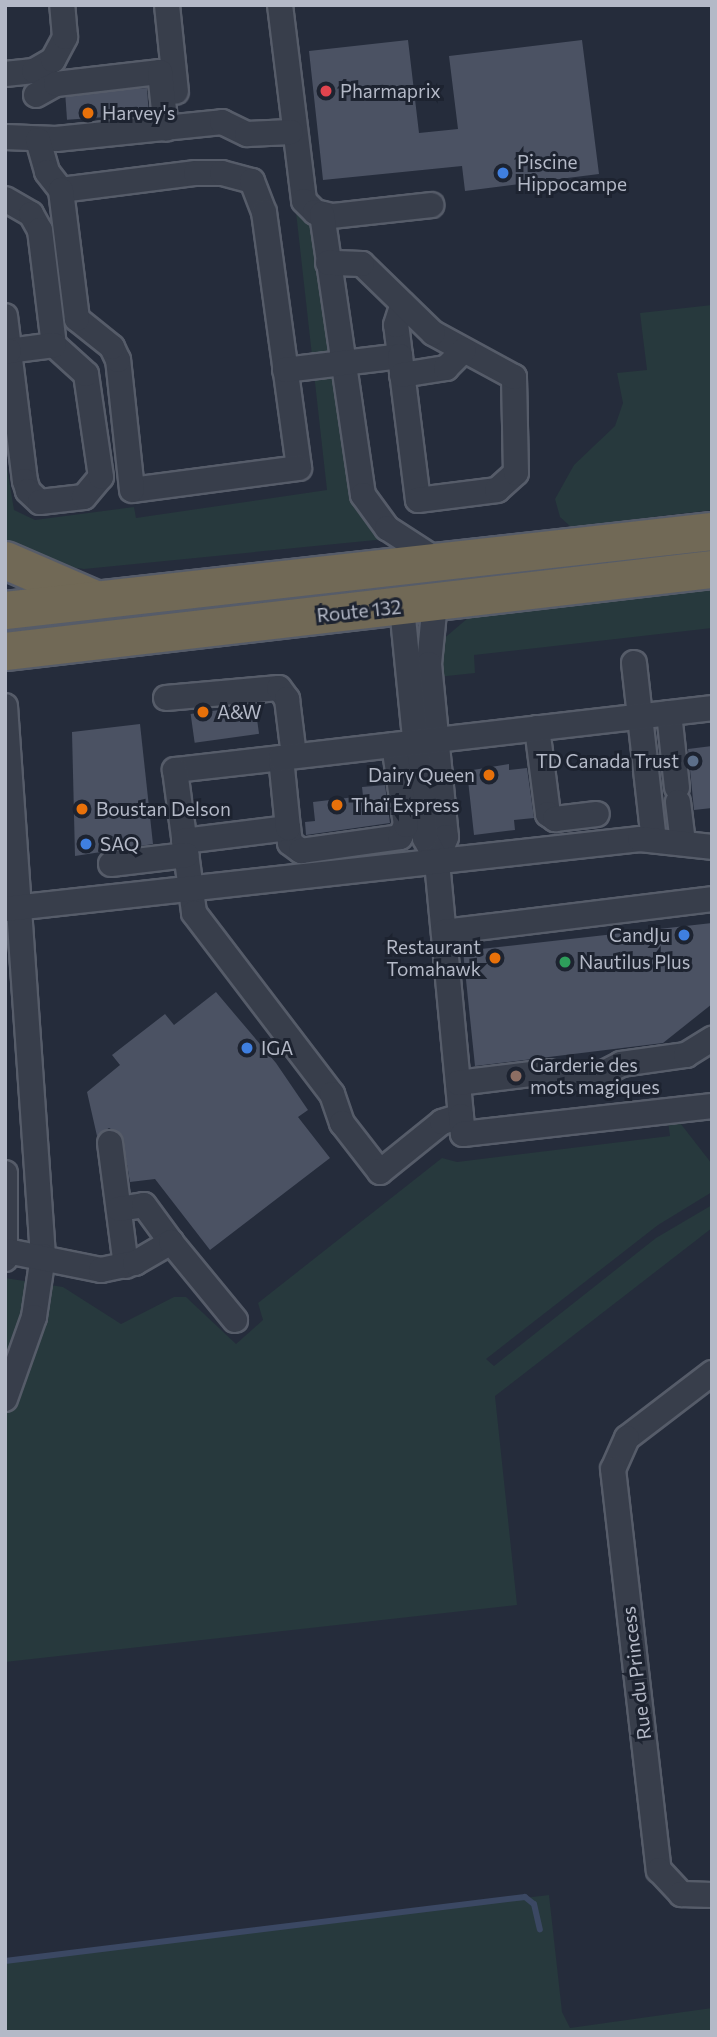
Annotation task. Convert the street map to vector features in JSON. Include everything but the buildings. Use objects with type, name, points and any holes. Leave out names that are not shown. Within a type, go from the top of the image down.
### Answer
[{"type":"highway","name":"Route 132","points":[[5,610],[712,531]]},
{"type":"highway","points":[[5,560],[95,599]]},
{"type":"highway","name":"Route 132","points":[[5,651],[712,569]]},
{"type":"street","points":[[5,74],[34,71],[53,60],[65,37],[62,5]]},
{"type":"street","points":[[167,5],[173,128]]},
{"type":"street","points":[[280,5],[291,132],[300,194],[322,215],[363,495],[387,528],[441,563]]},
{"type":"street","points":[[36,95],[56,84],[160,72],[173,128]]},
{"type":"street","points":[[5,137],[38,140],[222,122],[247,134],[291,132]]},
{"type":"street","points":[[38,140],[47,172],[61,190],[77,319],[111,347],[118,360],[132,490],[299,468],[264,212],[252,181],[222,173],[195,173],[61,190]]},
{"type":"street","points":[[5,199],[31,214],[40,230],[54,345],[86,374],[101,472],[97,488],[74,500],[40,502],[27,491],[7,351],[5,316]]},
{"type":"street","points":[[322,215],[431,205]]},
{"type":"street","points":[[328,263],[362,264],[433,333],[508,372],[517,384],[518,463],[511,481],[497,490],[418,499],[396,325],[403,304]]},
{"type":"street","points":[[7,351],[54,345]]},
{"type":"street","points":[[285,370],[343,363],[446,368],[464,351]]},
{"type":"street","points":[[418,604],[415,742],[425,838],[437,860],[463,1134],[712,1106]]},
{"type":"street","points":[[166,698],[279,688],[288,699],[290,843],[302,851],[400,837],[406,825],[415,742],[428,657],[436,628],[418,604]]},
{"type":"street","points":[[634,663],[654,840]]},
{"type":"street","points":[[5,706],[11,909],[43,1256],[31,1328],[5,1399]]},
{"type":"street","points":[[461,1116],[442,1122],[380,1172],[342,1123],[332,1094],[196,918],[189,889],[175,770],[712,708]]},
{"type":"street","points":[[668,713],[683,843]]},
{"type":"street","points":[[537,728],[548,814],[555,819],[597,814]]},
{"type":"street","points":[[111,864],[288,828]]},
{"type":"street","points":[[11,909],[437,860],[654,840],[712,847]]},
{"type":"street","points":[[444,932],[712,899]]},
{"type":"street","points":[[458,1083],[548,1072],[592,1079],[621,1064],[686,1055],[712,1039]]},
{"type":"street","points":[[110,1143],[126,1266]]},
{"type":"street","points":[[5,1173],[6,1255],[43,1256],[83,1268],[126,1266],[171,1242]]},
{"type":"street","points":[[119,1209],[144,1205],[235,1320]]},
{"type":"street","name":"Rue du Princess","points":[[712,1373],[617,1452],[614,1483],[658,1862],[673,1889],[690,1897],[712,1895]]},
{"type":"shaded area","points":[[296,212],[317,224],[357,504],[365,521],[386,539],[84,569],[47,564],[11,547],[5,537],[5,455],[14,510],[35,520],[134,507],[136,518],[327,490]]},
{"type":"shaded area","points":[[712,305],[712,510],[571,527],[560,517],[555,499],[574,465],[615,426],[623,403],[617,373],[647,370],[640,313]]},
{"type":"shaded area","points":[[712,589],[712,628],[474,655],[475,673],[437,677],[441,641],[468,618]]},
{"type":"shaded area","points":[[677,1119],[712,1164],[712,1192],[658,1225],[486,1359],[494,1366],[656,1238],[712,1205],[712,1228],[495,1396],[517,1605],[5,1662],[5,1278],[63,1287],[121,1324],[174,1297],[186,1297],[236,1344],[263,1320],[258,1303],[442,1158],[457,1162],[670,1136],[668,1121]]},
{"type":"shaded area","points":[[549,1895],[562,2012],[570,2028],[712,2008],[712,2032],[5,2032],[5,1961]]},
{"type":"waterway","points":[[5,1961],[525,1897],[534,1904],[540,1929]]},
{"type":"place","name":"Pharmaprix","points":[[326,91]]},
{"type":"place","name":"Harvey's","points":[[88,113]]},
{"type":"place","name":"Piscine Hippocampe","points":[[503,173]]},
{"type":"place","name":"A&W","points":[[203,712]]},
{"type":"place","name":"TD Canada Trust","points":[[693,761]]},
{"type":"place","name":"Dairy Queen","points":[[489,775]]},
{"type":"place","name":"Thaï Express","points":[[337,805]]},
{"type":"place","name":"Boustan Delson","points":[[82,809]]},
{"type":"place","name":"SAQ","points":[[86,844]]},
{"type":"place","name":"CandJu","points":[[684,935]]},
{"type":"place","name":"Restaurant Tomahawk","points":[[495,958]]},
{"type":"place","name":"Nautilus Plus","points":[[565,962]]},
{"type":"place","name":"IGA","points":[[247,1048]]},
{"type":"place","name":"Garderie des mots magiques","points":[[516,1076]]}]
